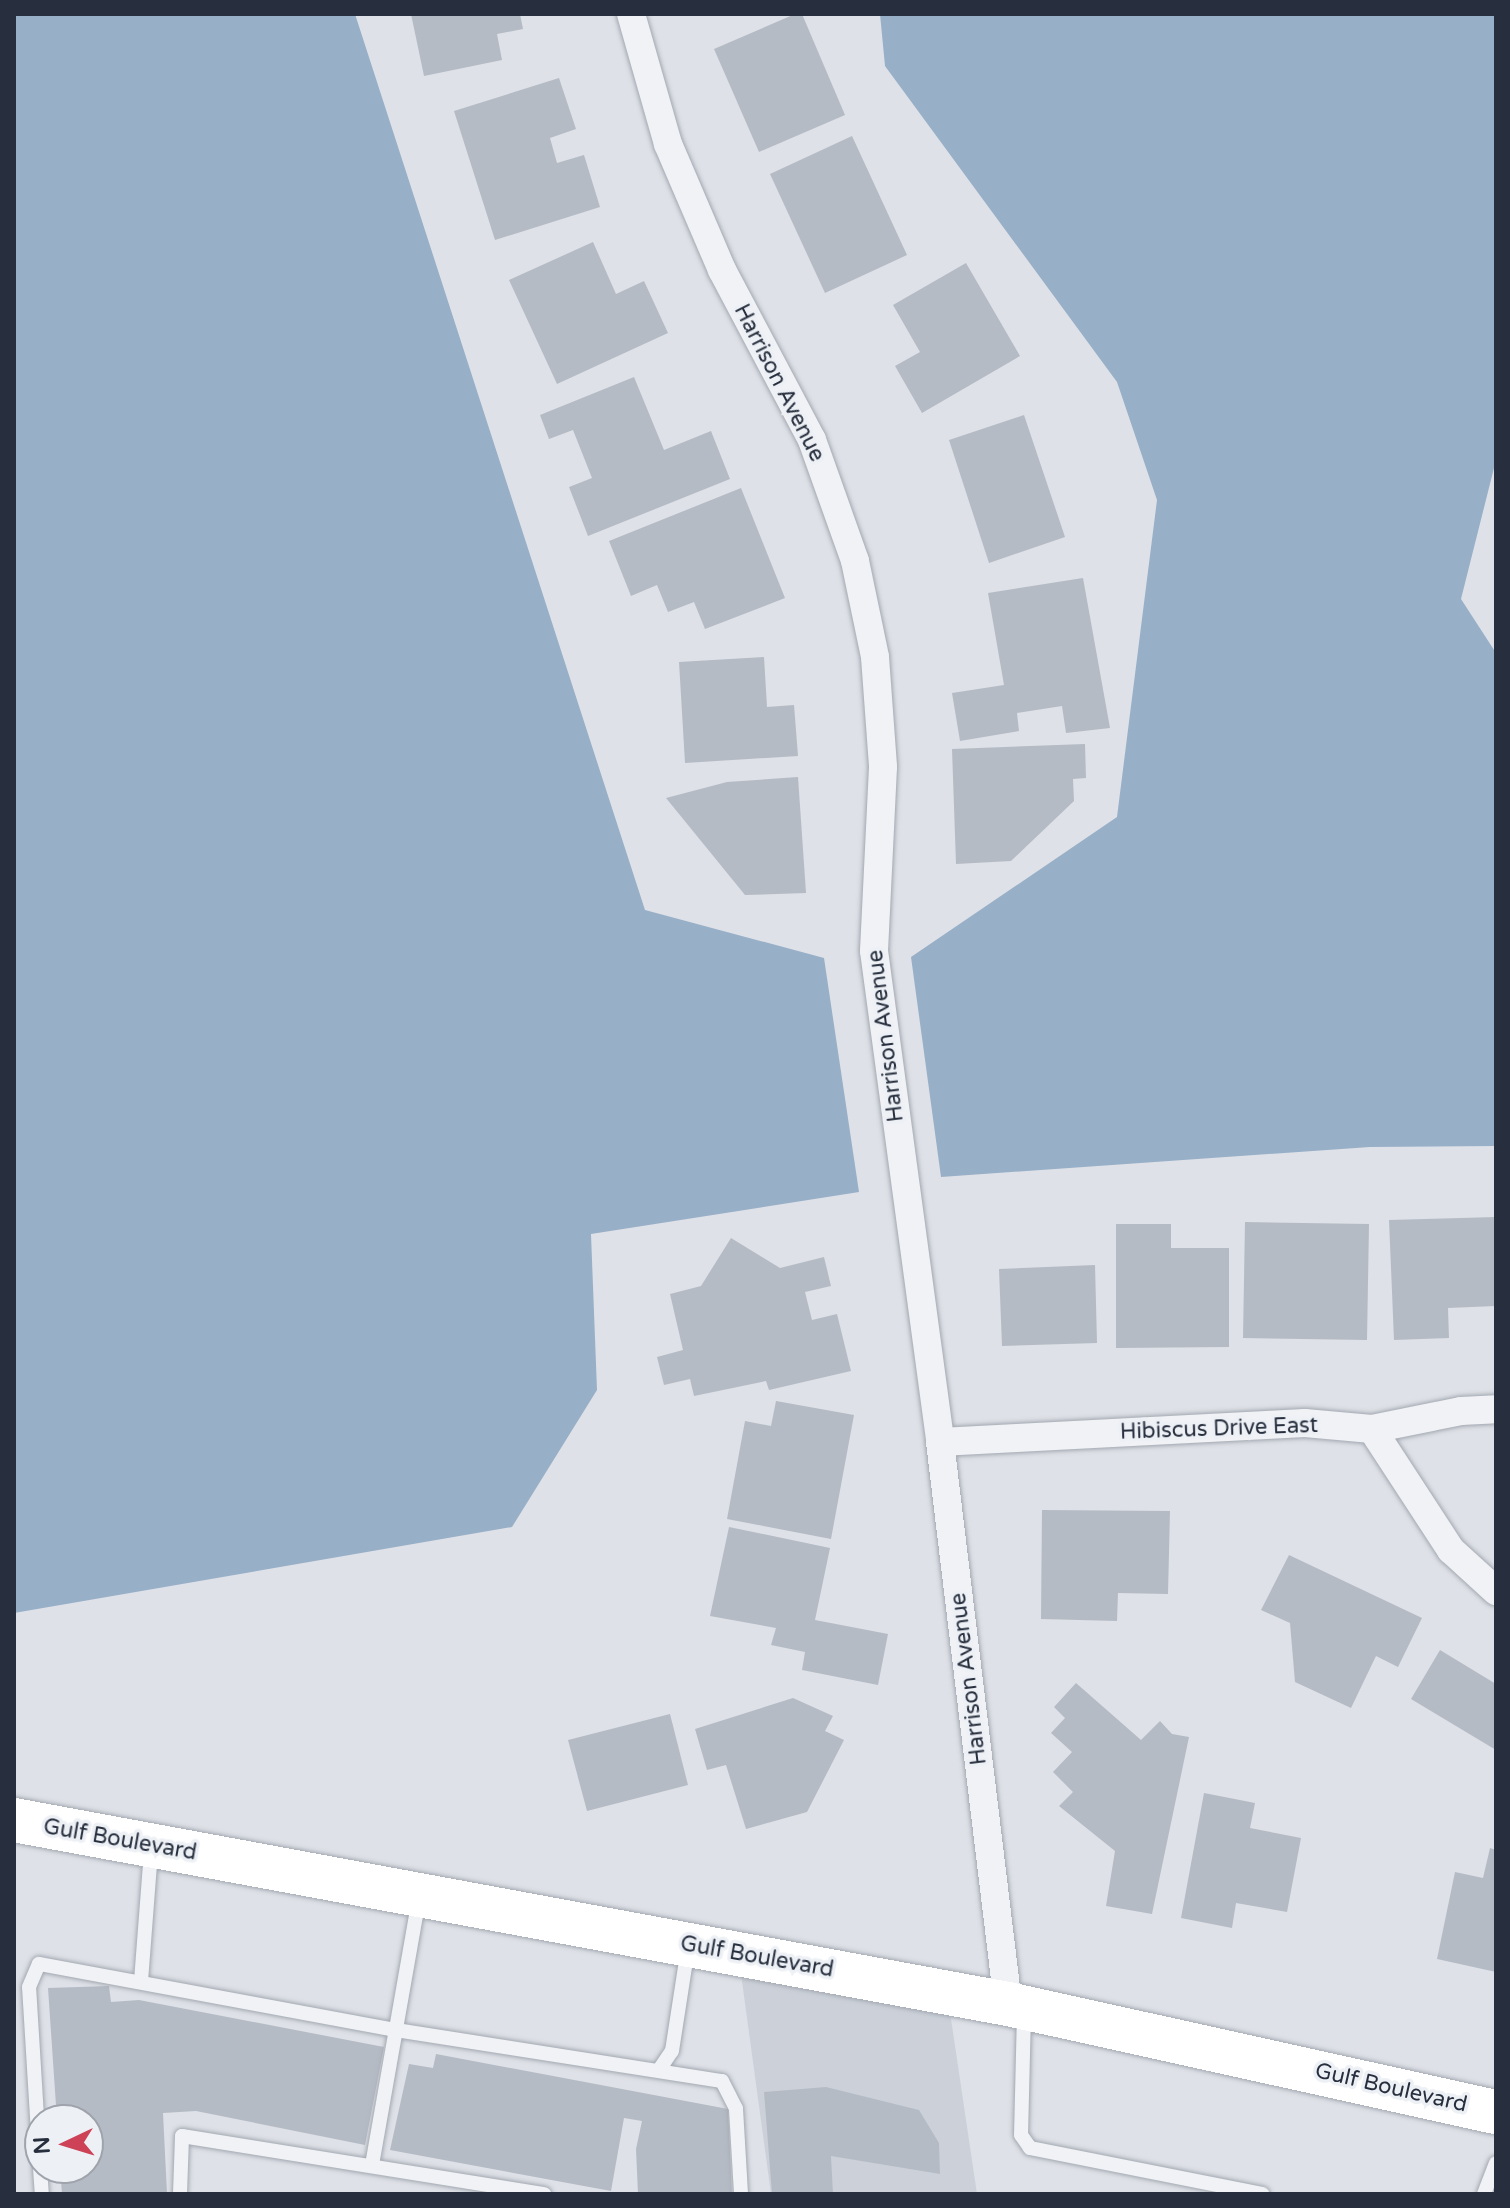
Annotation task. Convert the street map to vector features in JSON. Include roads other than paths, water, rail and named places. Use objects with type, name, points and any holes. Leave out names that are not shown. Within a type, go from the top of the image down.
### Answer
[{"type":"main road","name":"Gulf Boulevard","points":[[14,1820],[1016,2005],[1496,2112]]},
{"type":"street","name":"Harrison Avenue","points":[[631,14],[668,144],[722,270],[812,440],[855,561],[875,657],[883,767],[874,951],[1016,2005]]},
{"type":"street","name":"Hibiscus Drive East","points":[[940,1442],[1305,1423],[1372,1429],[1461,1411],[1496,1409]]},
{"type":"street","points":[[1372,1429],[1451,1550],[1496,1591]]},
{"type":"lane","points":[[141,1981],[152,1846]]},
{"type":"lane","points":[[372,2165],[420,1895]]},
{"type":"lane","points":[[659,2070],[672,2051],[689,1945]]},
{"type":"lane","points":[[36,2104],[29,1987],[39,1964],[396,2030],[722,2081],[730,2091],[736,2109],[741,2194]]},
{"type":"lane","points":[[1016,2005],[1021,2135],[1030,2148],[1263,2194]]},
{"type":"lane","points":[[180,2194],[182,2136],[544,2194]]},
{"type":"lane","points":[[1484,2194],[1496,2163]]},
{"type":"water","points":[[14,14],[355,14],[645,910],[824,958],[859,1192],[591,1234],[597,1390],[512,1527],[14,1613]]},
{"type":"water","points":[[880,14],[1496,14],[1496,460],[1461,599],[1496,653],[1496,1146],[1370,1147],[941,1177],[911,957],[1117,817],[1157,500],[1117,382],[885,66]]}]
